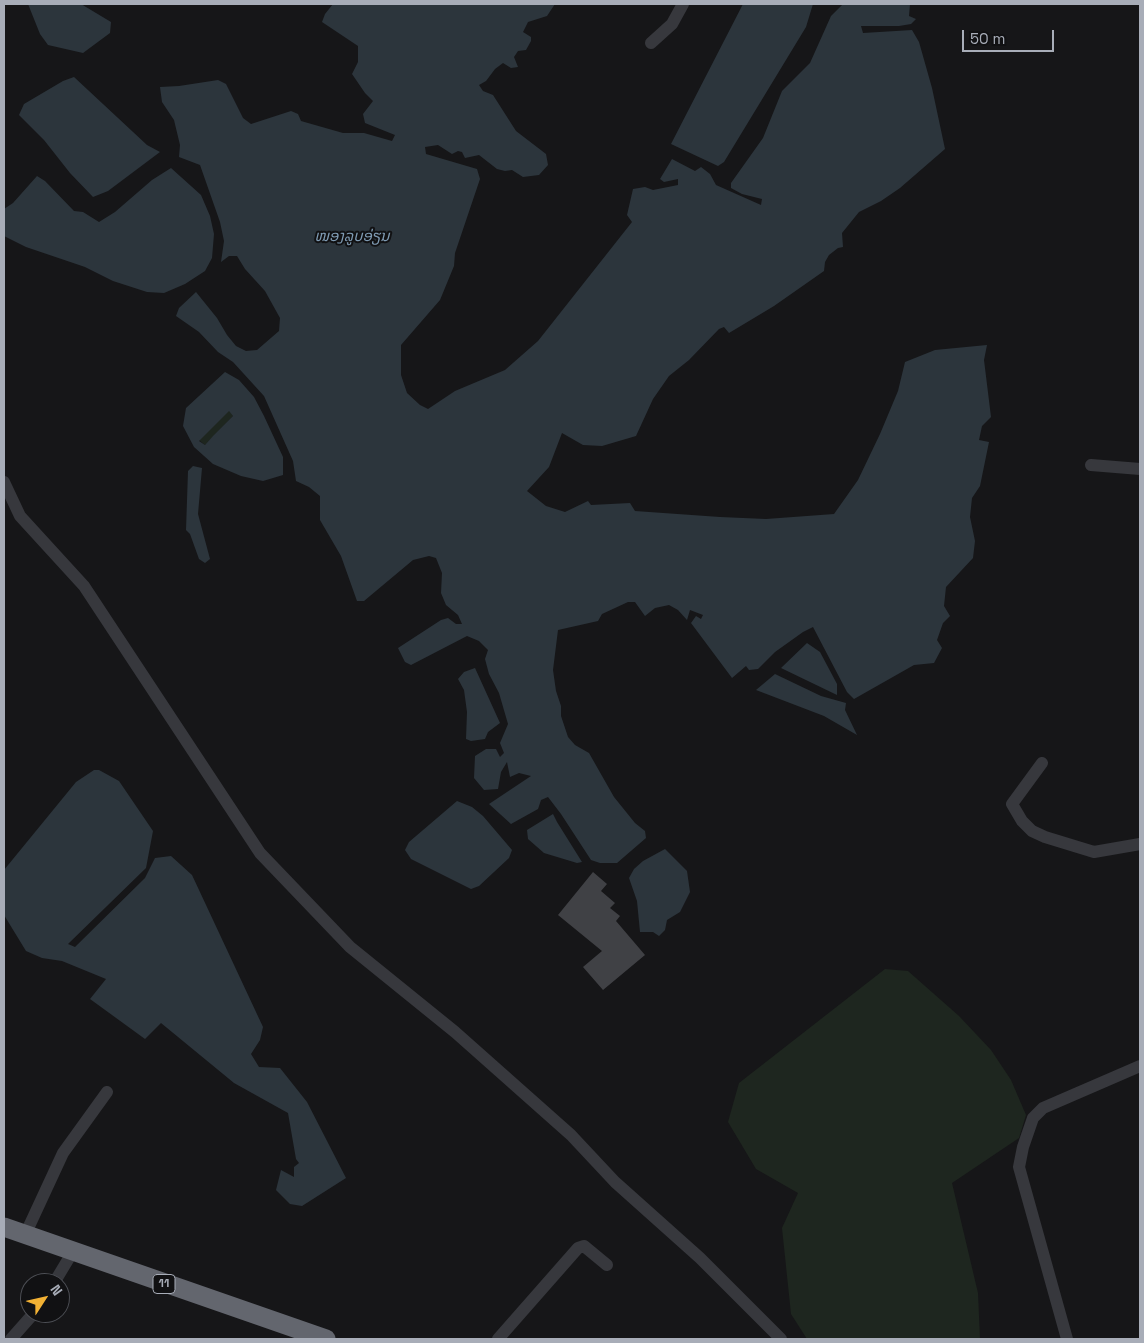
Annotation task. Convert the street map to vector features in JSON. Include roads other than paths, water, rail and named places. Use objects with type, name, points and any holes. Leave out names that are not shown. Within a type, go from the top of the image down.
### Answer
[{"type":"highway","name":"11","points":[[4,1228],[326,1339]]},
{"type":"street","points":[[650,43],[672,24],[683,4]]},
{"type":"street","points":[[1091,465],[1140,468]]},
{"type":"street","points":[[4,482],[20,516],[84,586],[186,736],[260,853],[350,947],[455,1032],[571,1135],[615,1182],[700,1258],[781,1339]]},
{"type":"street","points":[[1042,763],[1012,804],[1022,821],[1032,830],[1045,837],[1094,852],[1140,844]]},
{"type":"street","points":[[1068,1339],[1019,1167],[1023,1147],[1033,1118],[1043,1108],[1140,1066]]},
{"type":"street","points":[[25,1235],[63,1153],[106,1092]]},
{"type":"street","points":[[498,1339],[578,1248],[584,1246],[607,1265]]},
{"type":"street","points":[[60,1273],[72,1253]]},
{"type":"street","points":[[12,1339],[26,1323]]},
{"type":"water","points":[[28,4],[81,4],[111,22],[110,33],[83,53],[48,45],[40,34]]},
{"type":"water","name":"ໜອງລູບອ່ຽນ","points":[[333,4],[555,4],[547,16],[528,22],[523,32],[531,37],[531,41],[526,50],[518,51],[514,57],[518,67],[511,68],[503,63],[495,69],[486,81],[479,85],[483,91],[493,95],[516,131],[546,154],[548,165],[539,175],[523,177],[512,170],[497,169],[479,155],[465,158],[462,152],[458,151],[452,154],[438,145],[425,147],[426,154],[477,169],[480,179],[455,253],[454,266],[440,300],[401,345],[401,375],[407,393],[420,405],[428,409],[455,391],[505,370],[538,341],[632,222],[627,215],[633,189],[645,187],[653,190],[678,185],[678,179],[664,182],[660,179],[672,159],[695,171],[701,167],[710,174],[716,185],[761,205],[762,199],[742,194],[731,188],[731,183],[763,138],[782,91],[810,63],[831,16],[843,4],[910,4],[909,16],[916,19],[911,24],[899,26],[861,26],[863,33],[912,30],[919,42],[932,88],[945,149],[900,188],[881,201],[859,212],[842,233],[843,247],[838,248],[829,255],[825,262],[824,271],[774,306],[729,333],[724,327],[719,329],[689,360],[669,376],[653,399],[636,436],[602,446],[583,445],[562,433],[549,467],[527,491],[546,506],[565,512],[588,501],[591,505],[630,503],[635,511],[720,517],[766,519],[834,514],[858,480],[880,434],[898,391],[905,362],[935,350],[987,345],[984,360],[991,417],[982,426],[979,440],[989,442],[980,486],[972,498],[970,517],[975,541],[973,558],[946,587],[944,606],[950,616],[943,623],[937,640],[942,648],[934,663],[914,665],[854,699],[847,692],[813,627],[775,652],[758,669],[749,670],[746,666],[732,678],[691,623],[696,616],[701,619],[703,615],[690,610],[687,620],[678,610],[669,605],[655,608],[645,616],[635,602],[628,602],[602,614],[598,621],[558,630],[553,670],[556,691],[561,706],[561,716],[568,737],[575,745],[589,753],[614,797],[635,823],[645,831],[646,838],[617,863],[600,863],[591,860],[548,797],[541,800],[538,809],[511,824],[489,804],[531,776],[519,773],[510,777],[507,762],[501,772],[498,789],[484,790],[474,778],[475,756],[486,749],[496,749],[500,757],[504,753],[500,743],[508,724],[499,693],[489,674],[485,659],[488,650],[479,641],[467,636],[411,665],[405,662],[398,648],[441,620],[448,618],[456,624],[462,624],[458,615],[446,605],[441,593],[442,573],[436,558],[429,556],[413,560],[364,601],[357,601],[341,556],[320,520],[320,496],[309,487],[296,481],[293,461],[264,396],[233,362],[218,352],[199,332],[176,316],[179,308],[196,292],[236,346],[246,351],[257,350],[279,331],[280,318],[265,291],[245,269],[237,256],[229,256],[221,262],[224,241],[220,222],[200,165],[179,157],[180,145],[174,120],[162,102],[160,87],[218,80],[226,84],[243,118],[251,124],[291,111],[298,114],[301,121],[343,133],[364,133],[392,141],[395,135],[365,123],[363,114],[373,101],[352,74],[358,62],[358,46],[322,22],[325,14]]},
{"type":"water","points":[[743,4],[813,4],[806,27],[724,162],[718,166],[671,144]]},
{"type":"water","points":[[74,77],[147,145],[160,152],[108,191],[93,197],[70,173],[44,140],[19,115],[24,104],[63,81]]},
{"type":"water","points":[[171,168],[201,195],[210,216],[214,234],[212,258],[205,271],[185,284],[164,293],[147,292],[113,281],[85,267],[26,247],[4,236],[4,209],[13,203],[37,176],[45,181],[74,211],[83,212],[99,222],[115,212],[152,180]]},
{"type":"water","points":[[225,372],[239,380],[254,397],[283,457],[283,475],[263,481],[241,476],[213,464],[194,447],[183,426],[186,408]],"holes":[[[229,411],[233,416],[205,445],[199,441]]]},
{"type":"water","points":[[193,466],[202,468],[198,514],[210,559],[205,563],[199,559],[190,534],[186,530],[188,471]]},
{"type":"water","points":[[807,643],[820,652],[837,684],[837,695],[781,668]]},
{"type":"water","points":[[475,668],[500,723],[488,732],[485,739],[471,741],[466,739],[467,712],[464,690],[458,679],[464,672]]},
{"type":"water","points":[[775,674],[821,696],[846,703],[845,710],[857,735],[824,716],[756,690]]},
{"type":"water","points":[[94,770],[99,770],[119,781],[153,831],[146,868],[68,944],[75,947],[145,878],[155,858],[171,856],[192,875],[263,1027],[260,1040],[251,1054],[259,1067],[280,1068],[307,1102],[346,1178],[302,1206],[290,1204],[276,1190],[281,1170],[294,1177],[294,1167],[299,1163],[296,1159],[288,1113],[234,1083],[161,1023],[145,1039],[90,999],[106,979],[62,961],[42,958],[26,951],[4,915],[4,870],[76,782]]},
{"type":"water","points":[[457,801],[472,807],[483,816],[512,850],[509,858],[479,886],[471,889],[411,859],[405,850],[409,842]]},
{"type":"water","points":[[553,814],[582,862],[577,863],[544,853],[528,839],[527,830]]},
{"type":"water","points":[[665,849],[687,871],[690,892],[680,912],[667,920],[665,930],[659,936],[653,932],[640,932],[637,901],[629,878],[634,869],[643,861]]}]
